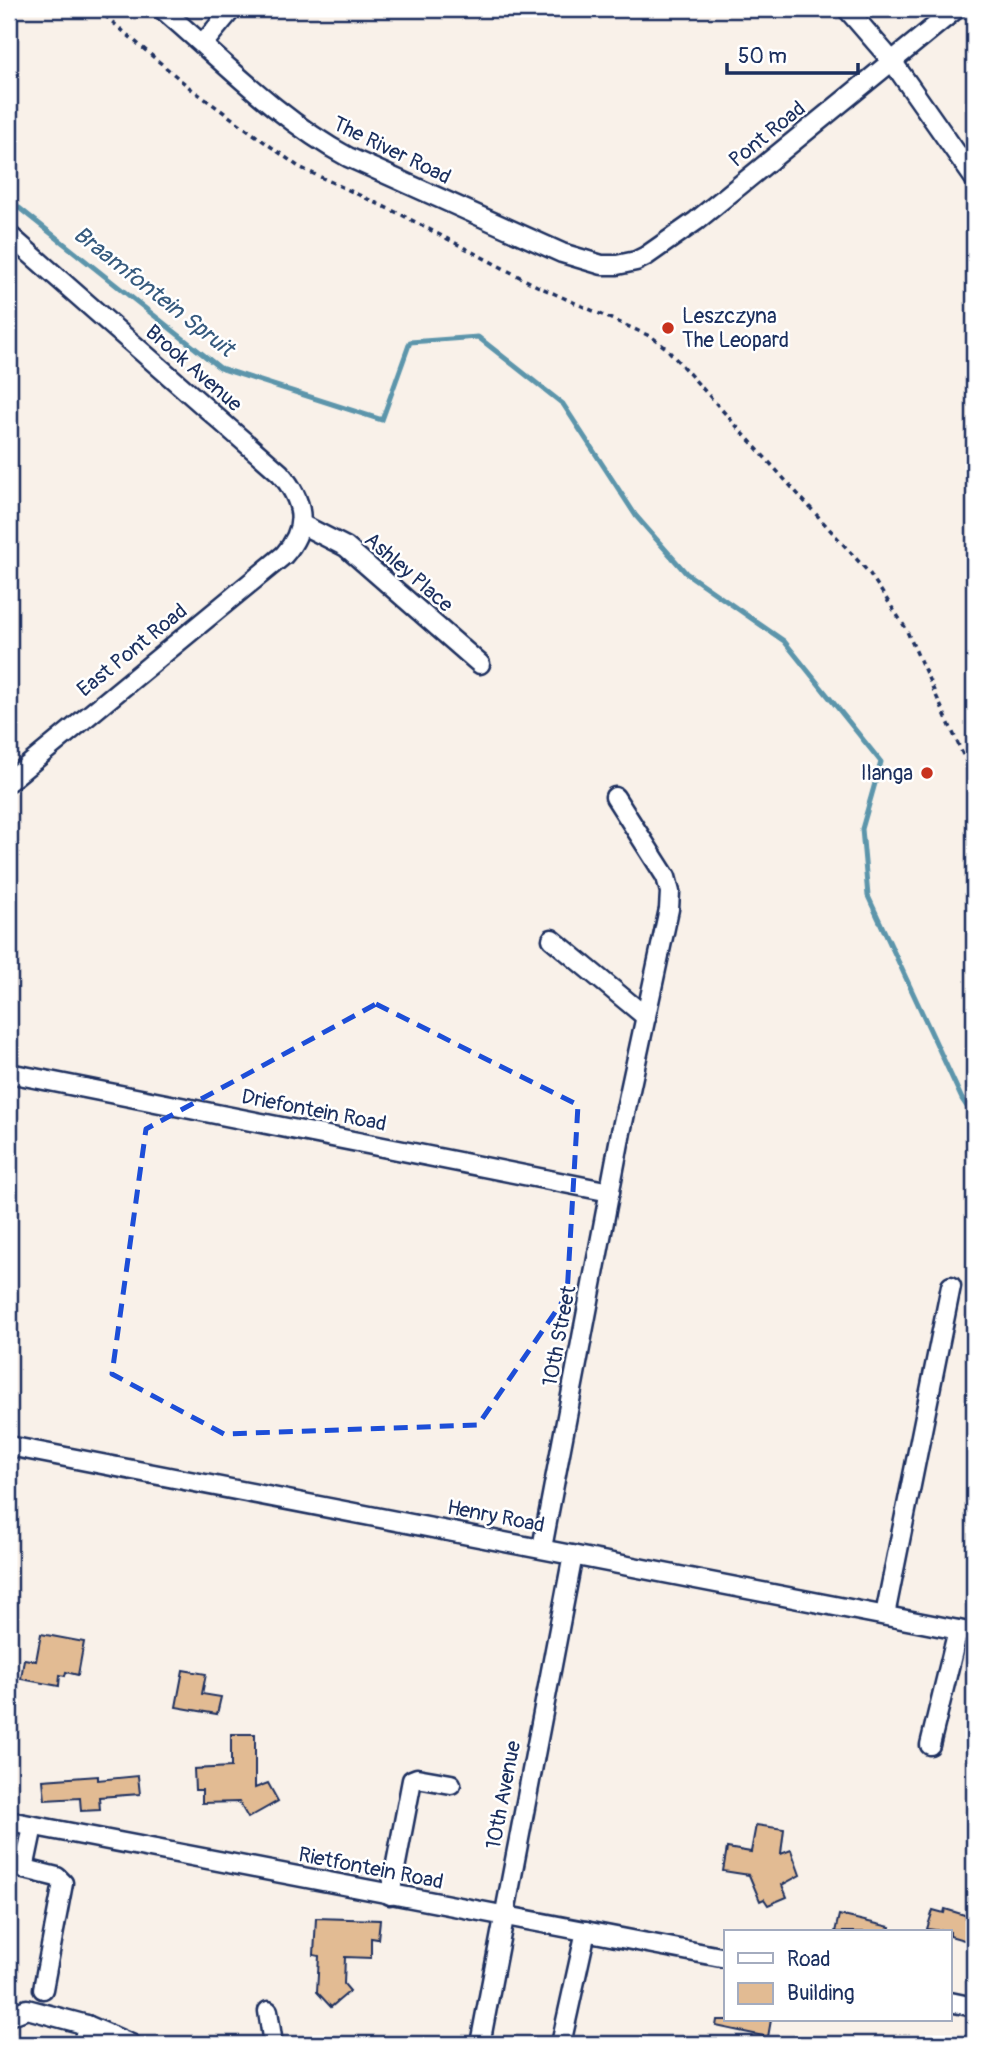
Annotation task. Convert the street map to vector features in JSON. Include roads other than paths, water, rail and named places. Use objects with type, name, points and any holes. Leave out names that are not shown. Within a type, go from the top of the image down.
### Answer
[{"type":"street","name":"The River Road","points":[[162,9],[298,126],[348,157],[562,253],[602,265],[636,261]]},
{"type":"street","points":[[203,44],[232,9]]},
{"type":"street","points":[[847,9],[892,61],[974,178]]},
{"type":"street","name":"Pont Road","points":[[636,261],[696,221],[956,9]]},
{"type":"street","name":"Brook Avenue","points":[[9,235],[280,472],[297,498],[301,524]]},
{"type":"street","name":"East Pont Road","points":[[9,781],[284,555],[299,535],[301,524]]},
{"type":"street","name":"Ashley Place","points":[[301,524],[346,547],[480,664]]},
{"type":"street","name":"10th Street","points":[[542,1548],[621,1132],[667,919],[670,892],[666,877],[656,859],[615,797]]},
{"type":"street","points":[[552,939],[646,1017]]},
{"type":"street","name":"Driefontein Road","points":[[9,1073],[610,1192]]},
{"type":"street","points":[[885,1615],[951,1286]]},
{"type":"street","name":"Henry Road","points":[[9,1446],[966,1631]]},
{"type":"street","name":"10th Avenue","points":[[480,2044],[573,1555]]},
{"type":"street","points":[[930,1745],[966,1631]]},
{"type":"street","points":[[390,1895],[412,1780],[417,1778],[451,1784]]},
{"type":"street","name":"Rietfontein Road","points":[[9,1821],[724,1958]]},
{"type":"street","points":[[33,1826],[16,1867],[57,1877],[63,1883],[43,1989]]},
{"type":"street","points":[[561,2044],[586,1931]]},
{"type":"street","points":[[951,2002],[974,2007]]},
{"type":"street","points":[[9,2015],[27,2009],[87,2025],[131,2044]]},
{"type":"street","points":[[268,2011],[273,2044]]},
{"type":"street","points":[[83,2044],[87,2025]]},
{"type":"waterway","name":"Braamfontein Spruit","points":[[9,192],[18,207],[220,368],[382,420],[410,342],[478,337],[563,404],[636,516],[686,573],[784,641],[881,762],[862,829],[868,896],[962,1099],[974,1117]]},
{"type":"place","name":"Leszczyna The Leopard","points":[[668,328]]},
{"type":"place","name":"Ilanga","points":[[927,773]]}]
